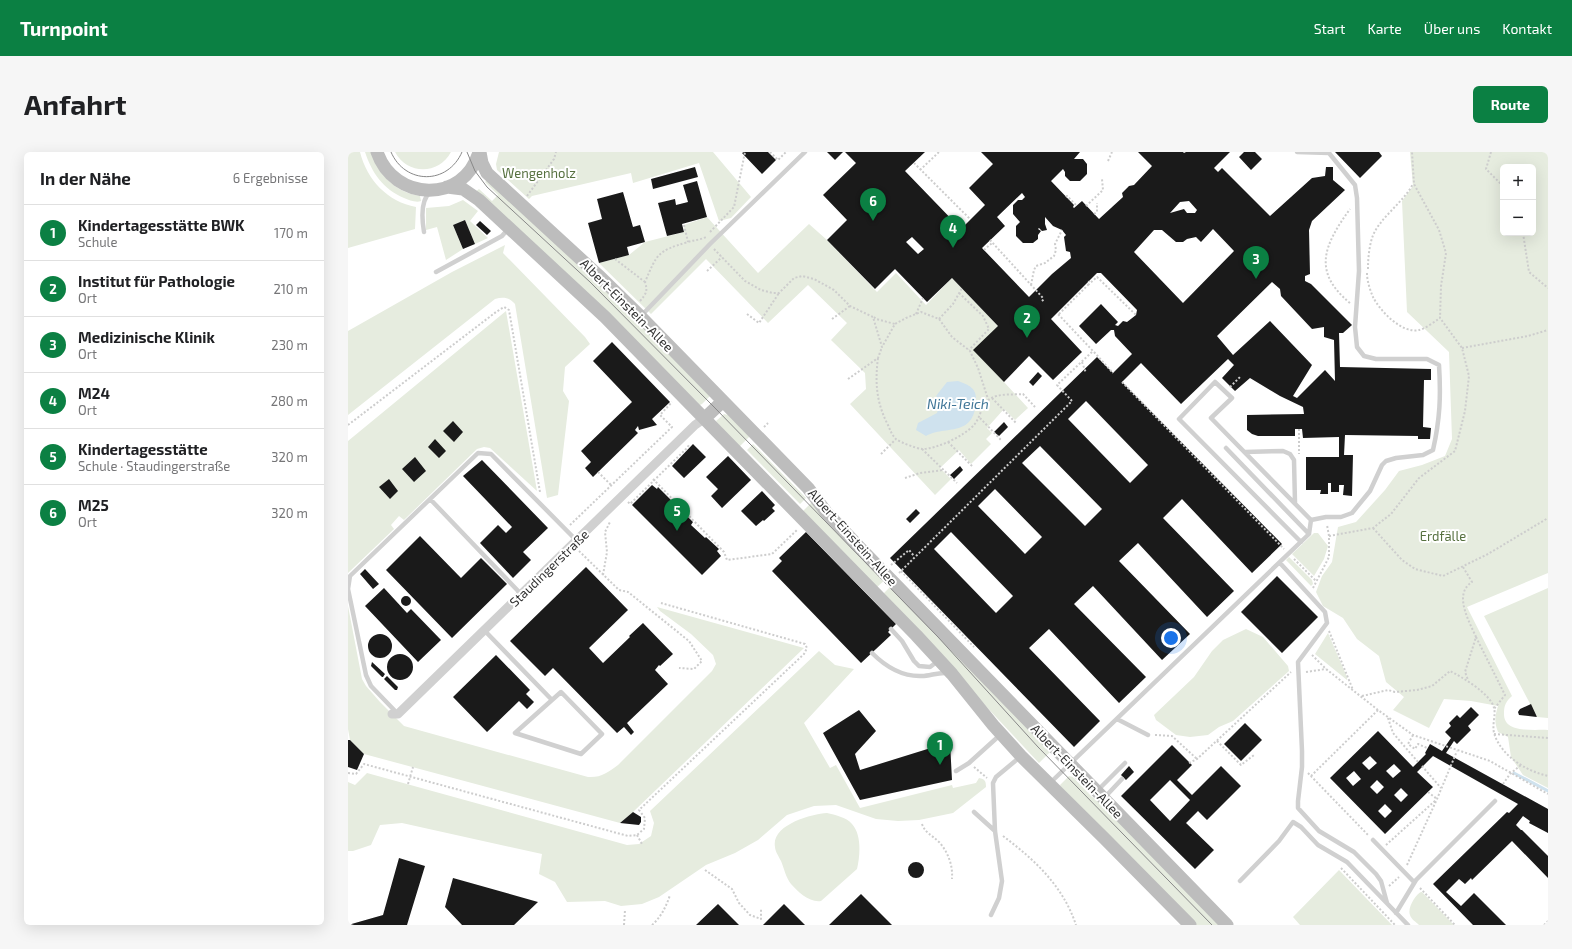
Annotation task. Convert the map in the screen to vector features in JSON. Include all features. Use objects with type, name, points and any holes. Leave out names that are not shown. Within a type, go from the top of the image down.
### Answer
[{"type":"street","points":[[378,152],[388,172],[401,183],[417,189],[434,190],[447,187],[458,182],[466,175],[475,163],[480,152]]},
{"type":"street","name":"Albert-Einstein-Allee","points":[[480,152],[482,163],[487,173],[598,275],[640,316],[808,488],[834,521],[1227,925]]},
{"type":"street","name":"Albert-Einstein-Allee","points":[[447,187],[460,188],[469,193],[510,228],[588,300],[842,557],[940,660],[1021,756],[1190,925]]},
{"type":"street","points":[[704,418],[723,401]]},
{"type":"street","name":"Staudingerstraße","points":[[395,714],[704,418]]},
{"type":"lane","points":[[640,316],[710,244],[805,152]]},
{"type":"lane","points":[[1297,152],[1330,153],[1355,185],[1358,198],[1359,271],[1355,327],[1357,347],[1364,356],[1376,359],[1427,359],[1439,365],[1440,412],[1433,450],[1423,455],[1396,458],[1386,461],[1382,465],[1370,491],[1352,513],[1341,518],[1311,520]]},
{"type":"lane","points":[[424,232],[422,215],[424,201],[434,190]]},
{"type":"lane","points":[[436,272],[502,236],[510,228]]},
{"type":"lane","points":[[1301,542],[1179,419],[1215,382],[1232,398],[1212,418],[1311,520]]},
{"type":"lane","points":[[1226,448],[1309,534]]},
{"type":"lane","points":[[1245,452],[1283,451],[1290,454],[1294,460],[1295,503]]},
{"type":"lane","points":[[395,714],[371,686],[366,675],[348,589],[350,576],[431,500],[478,453],[491,454],[566,530],[575,542]]},
{"type":"lane","points":[[431,500],[522,594]]},
{"type":"lane","points":[[1049,784],[1309,534],[1311,520]]},
{"type":"lane","points":[[1280,563],[1325,612],[1327,618],[1326,624],[1298,662],[1302,767],[1298,808],[1319,830],[1354,852],[1379,878],[1387,903]]},
{"type":"lane","points":[[891,629],[902,641],[914,661],[919,666],[930,666],[940,660]]},
{"type":"lane","points":[[484,630],[552,700]]},
{"type":"lane","points":[[872,653],[886,665],[904,674],[918,676],[944,673],[952,674]]},
{"type":"lane","points":[[561,692],[602,734],[581,754],[515,733],[552,700],[561,692]]},
{"type":"lane","points":[[1117,719],[1148,735]]},
{"type":"lane","points":[[956,771],[969,763],[1001,734]]},
{"type":"lane","points":[[991,915],[999,898],[1002,881],[995,831],[992,783],[996,777],[1021,756]]},
{"type":"lane","points":[[1100,794],[1125,763]]},
{"type":"lane","points":[[1100,794],[1122,779]]},
{"type":"lane","points":[[1396,913],[1414,882],[1495,802]]},
{"type":"lane","points":[[974,812],[995,831]]},
{"type":"lane","points":[[1240,881],[1279,841],[1293,822],[1301,827],[1318,845],[1347,862],[1408,925]]},
{"type":"lane","points":[[1373,840],[1414,882]]},
{"type":"path","points":[[525,199],[554,159],[556,152]]},
{"type":"path","points":[[645,282],[654,261],[660,253],[667,249],[704,238],[734,207],[745,152]]},
{"type":"path","points":[[770,152],[778,160],[786,152]]},
{"type":"path","points":[[920,170],[939,152]]},
{"type":"path","points":[[1108,161],[1112,152]]},
{"type":"path","points":[[1329,536],[1373,528],[1391,514],[1419,478],[1456,451],[1465,411],[1469,376],[1462,348],[1440,318],[1441,286],[1446,253],[1439,230],[1414,184],[1412,152]]},
{"type":"path","points":[[1490,152],[1486,169],[1500,183]]},
{"type":"path","points":[[914,163],[970,219]]},
{"type":"path","points":[[1086,206],[1103,190],[1102,178]]},
{"type":"path","points":[[1414,184],[1402,201],[1381,222],[1372,237],[1368,257],[1367,276],[1374,298],[1379,306],[1390,318],[1403,328],[1418,330],[1440,318]]},
{"type":"path","points":[[1066,197],[1067,196],[1077,206]]},
{"type":"path","points":[[1357,305],[1350,304],[1330,283],[1326,269],[1326,259],[1330,240],[1358,198]]},
{"type":"path","points":[[1094,214],[1097,212],[1097,203]]},
{"type":"path","points":[[684,225],[688,242]]},
{"type":"path","points":[[1031,285],[1036,266],[1045,263],[1054,256],[1056,250],[1055,244],[1062,230]]},
{"type":"path","points":[[1523,236],[1529,272],[1548,288]]},
{"type":"path","points":[[984,250],[991,242],[1043,299]]},
{"type":"path","points":[[710,244],[745,281],[761,290],[779,293]]},
{"type":"path","points":[[707,271],[722,257]]},
{"type":"path","points":[[615,259],[645,282],[647,288],[646,294],[637,303]]},
{"type":"path","points":[[747,314],[759,323],[779,293],[794,278],[802,276],[814,279],[834,290],[850,306],[876,319],[895,324]]},
{"type":"path","points":[[1113,373],[1058,314],[1097,277],[1136,315]]},
{"type":"path","points":[[1088,285],[1089,281]]},
{"type":"path","points":[[939,319],[953,304],[962,288]]},
{"type":"path","points":[[959,293],[983,316],[989,329],[969,350]]},
{"type":"path","points":[[916,314],[923,298]]},
{"type":"path","points":[[832,319],[850,306]]},
{"type":"path","points":[[348,425],[504,307],[509,310],[542,505]]},
{"type":"path","points":[[1017,424],[990,398],[969,350],[952,337],[939,319],[921,312],[895,324],[882,347],[878,358],[876,378],[878,398],[882,413],[892,435],[896,439],[922,448],[937,446],[948,442],[966,433],[975,424],[983,406],[990,398],[995,396],[1023,394],[1035,407]]},
{"type":"path","points":[[873,317],[882,347]]},
{"type":"path","points":[[1462,348],[1528,336],[1548,330]]},
{"type":"path","points":[[896,575],[1072,401],[1057,386],[1093,351]]},
{"type":"path","points":[[848,379],[878,358]]},
{"type":"path","points":[[1082,362],[1086,373]]},
{"type":"path","points":[[1225,392],[1241,376]]},
{"type":"path","points":[[1122,382],[1281,546]]},
{"type":"path","points":[[566,530],[672,427],[660,415],[673,402]]},
{"type":"path","points":[[979,417],[1001,440]]},
{"type":"path","points":[[1294,460],[1300,456],[1299,429]]},
{"type":"path","points":[[881,454],[896,439]]},
{"type":"path","points":[[625,502],[626,501],[630,504],[688,448],[690,442]]},
{"type":"path","points":[[948,442],[973,468]]},
{"type":"path","points":[[922,448],[957,483]]},
{"type":"path","points":[[905,478],[920,473],[943,470]]},
{"type":"path","points":[[598,472],[611,485]]},
{"type":"path","points":[[647,472],[724,552],[727,560],[772,554],[800,527]]},
{"type":"path","points":[[1313,587],[1329,557],[1329,536],[1326,518]]},
{"type":"path","points":[[1373,528],[1402,560],[1415,569],[1443,576],[1463,567],[1548,518]]},
{"type":"path","points":[[603,575],[607,552],[605,532],[611,521]]},
{"type":"path","points":[[575,542],[603,575],[619,590],[628,592],[689,642],[702,661],[694,669],[679,668]]},
{"type":"path","points":[[889,567],[909,550],[914,556]]},
{"type":"path","points":[[1289,554],[1316,581]]},
{"type":"path","points":[[1463,567],[1472,582],[1467,585],[1463,596],[1466,616],[1505,695],[1494,709]]},
{"type":"path","points":[[901,571],[974,647]]},
{"type":"path","points":[[348,773],[356,774],[364,764],[628,836],[637,835],[644,829],[645,818],[640,810],[804,654],[807,648],[805,644],[661,603]]},
{"type":"path","points":[[1326,624],[1353,690]]},
{"type":"path","points":[[1468,680],[1465,672],[1476,636]]},
{"type":"path","points":[[1307,650],[1326,669],[1387,717],[1413,735],[1490,761],[1510,774],[1548,794]]},
{"type":"path","points":[[1189,763],[1197,759],[1217,741],[1290,672],[1326,669]]},
{"type":"path","points":[[1362,696],[1388,690],[1395,692],[1418,690],[1432,686],[1450,671],[1468,680],[1490,701],[1494,709],[1494,734],[1503,749],[1520,765],[1548,776]]},
{"type":"path","points":[[1311,776],[1378,710]]},
{"type":"path","points":[[1387,717],[1393,733],[1418,762]]},
{"type":"path","points":[[1494,734],[1548,738]]},
{"type":"path","points":[[1148,735],[1172,736],[1197,759]]},
{"type":"path","points":[[1413,735],[1408,744],[1415,749],[1418,744],[1427,748]]},
{"type":"path","points":[[1217,741],[1241,766],[1254,755]]},
{"type":"path","points":[[1383,888],[1389,886],[1404,872],[1457,751]]},
{"type":"path","points":[[969,763],[992,783]]},
{"type":"path","points":[[1503,784],[1510,774],[1520,765]]},
{"type":"path","points":[[1422,766],[1441,788]]},
{"type":"path","points":[[1302,767],[1373,840]]},
{"type":"path","points":[[408,784],[413,768]]},
{"type":"path","points":[[1428,792],[1437,799]]},
{"type":"path","points":[[1382,849],[1437,799]]},
{"type":"path","points":[[922,824],[924,830],[939,842],[946,853],[952,871],[952,879]]},
{"type":"path","points":[[995,831],[1026,854],[1044,870],[1072,914],[1076,925]]},
{"type":"path","points":[[637,835],[642,844]]},
{"type":"path","points":[[1341,868],[1395,925]]},
{"type":"path","points":[[705,870],[732,889],[739,903],[750,915],[761,919],[761,909]]},
{"type":"path","points":[[1419,887],[1455,925]]},
{"type":"path","points":[[652,925],[657,921],[666,907],[670,895]]},
{"type":"path","points":[[624,925],[625,910]]},
{"type":"path","points":[[1544,925],[1548,921]]},
{"type":"green space","points":[[348,152],[360,152],[363,162],[373,180],[388,195],[396,200],[416,207],[415,229],[348,248]]},
{"type":"green space","points":[[365,152],[371,152],[383,175],[389,181],[403,191],[420,196],[421,201],[419,202],[404,198],[384,185],[371,167]]},
{"type":"green space","points":[[395,152],[451,152],[446,160],[439,165],[423,169],[407,165],[400,160]]},
{"type":"green space","name":"Wengenholz","points":[[499,152],[713,152],[751,197],[731,218],[719,221],[699,163],[633,183],[631,173],[532,196],[529,199],[497,170],[496,164]]},
{"type":"green space","name":"Erdfälle","points":[[1410,152],[1548,152],[1548,573],[1467,607],[1512,696],[1505,706],[1505,720],[1508,724],[1520,729],[1548,730],[1548,788],[1523,775],[1511,757],[1508,737],[1498,732],[1496,725],[1495,719],[1498,706],[1471,701],[1444,699],[1429,728],[1393,710],[1404,697],[1386,682],[1379,656],[1357,639],[1343,618],[1323,606],[1316,592],[1322,576],[1332,562],[1338,527],[1356,522],[1385,490],[1399,471],[1422,465],[1445,456],[1452,439],[1449,352],[1407,312],[1402,201],[1413,186]]},
{"type":"green space","points":[[488,179],[580,263],[710,396],[702,404],[700,405],[475,192],[479,189],[492,201],[498,195],[485,182]]},
{"type":"green space","points":[[463,200],[478,211],[470,221],[488,238],[475,244],[465,220],[453,225],[463,249],[446,260],[437,227],[426,230],[426,208],[449,206]]},
{"type":"green space","points":[[707,217],[758,273],[809,224],[827,240],[877,292],[896,273],[926,305],[952,278],[998,326],[1004,382],[1028,408],[1015,420],[1004,409],[987,428],[992,433],[986,439],[991,444],[971,464],[959,450],[940,468],[951,479],[935,495],[850,404],[866,389],[865,373],[831,340],[847,323],[808,285],[768,323],[706,259],[651,314],[599,263],[629,255],[645,242],[684,232],[684,225]]},
{"type":"green space","points":[[505,245],[503,253],[585,337],[590,344],[565,367],[563,391],[569,401],[558,495],[547,498],[515,304],[508,299],[495,299],[348,415],[348,331],[452,272]]},
{"type":"green space","points":[[506,311],[537,491],[490,448],[484,447],[477,449],[404,520],[399,516],[391,525],[394,529],[348,573],[348,441]]},
{"type":"green space","points":[[724,414],[728,415],[751,435],[738,448],[716,421]]},
{"type":"green space","points":[[753,444],[806,498],[800,504],[747,450]]},
{"type":"green space","points":[[814,500],[886,579],[876,588],[801,513]]},
{"type":"green space","points":[[1314,533],[1318,533],[1328,546],[1324,559],[1314,576],[1292,554]]},
{"type":"green space","points":[[1289,557],[1312,580],[1313,584],[1311,586],[1286,560]]},
{"type":"green space","points":[[892,585],[1052,750],[1039,763],[882,595]]},
{"type":"green space","points":[[1548,588],[1548,718],[1537,717],[1484,616]]},
{"type":"green space","points":[[348,606],[362,679],[380,702],[404,726],[588,777],[601,775],[618,765],[712,671],[716,664],[713,655],[691,634],[660,611],[657,607],[804,648],[620,823],[364,754],[350,740],[348,729]]},
{"type":"green space","points":[[1246,629],[1263,637],[1288,666],[1289,671],[1233,721],[1219,727],[1208,735],[1190,737],[1176,735],[1156,720],[1154,715],[1194,677],[1212,651],[1223,640]]},
{"type":"green space","points":[[1328,633],[1347,677],[1347,680],[1315,654]]},
{"type":"green space","points":[[819,651],[835,665],[854,669],[804,723],[830,768],[836,765],[860,808],[952,785],[953,788],[976,783],[979,778],[985,781],[986,787],[953,813],[919,820],[898,821],[876,819],[836,805],[814,806],[787,815],[758,840],[735,853],[706,865],[659,897],[642,904],[621,906],[605,901],[567,902],[555,882],[539,874],[542,854],[402,823],[380,825],[371,845],[353,851],[348,851],[348,782],[355,785],[367,773],[627,845],[639,844],[651,836],[654,823],[650,811]]},
{"type":"green space","points":[[1069,776],[1073,777],[1092,797],[1101,801],[1223,925],[1194,925],[1061,787],[1060,785]]},
{"type":"green space","points":[[827,813],[844,818],[852,824],[859,840],[859,858],[857,869],[821,901],[817,901],[804,896],[789,882],[775,847],[775,839],[785,827],[802,818]]},
{"type":"green space","points":[[1339,870],[1392,925],[1300,925],[1293,917]]},
{"type":"green space","points":[[1421,892],[1454,925],[1419,925],[1412,919],[1409,912],[1411,905]]},
{"type":"water","name":"Niki-Teich","points":[[958,381],[972,388],[975,393],[976,401],[974,413],[970,421],[958,428],[926,436],[916,430],[918,423],[937,413],[941,400],[936,396],[947,382]]},
{"type":"building","points":[[768,152],[776,160],[762,174],[742,153]]},
{"type":"building","points":[[827,152],[843,152],[835,160]]},
{"type":"building","points":[[845,152],[925,152],[905,171],[961,229],[985,205],[969,188],[993,164],[981,152],[1080,152],[1074,159],[1083,159],[1087,164],[1087,174],[1080,181],[1070,181],[1065,176],[1063,169],[1051,181],[1074,205],[1074,208],[1082,201],[1099,219],[1123,197],[1122,193],[1129,186],[1134,185],[1152,166],[1138,152],[1230,152],[1214,168],[1218,172],[1222,168],[1270,216],[1312,178],[1325,176],[1326,167],[1333,167],[1333,180],[1345,190],[1312,221],[1309,230],[1310,274],[1305,276],[1305,281],[1311,284],[1352,325],[1343,333],[1339,333],[1340,367],[1431,369],[1431,380],[1424,380],[1423,427],[1431,428],[1430,439],[1418,439],[1418,436],[1345,435],[1344,455],[1353,455],[1352,496],[1343,495],[1344,485],[1339,485],[1339,492],[1331,492],[1331,483],[1328,483],[1328,494],[1320,494],[1321,490],[1306,490],[1306,457],[1339,457],[1339,437],[1303,438],[1302,429],[1295,429],[1295,436],[1258,436],[1247,430],[1247,415],[1304,414],[1303,407],[1280,396],[1250,378],[1235,391],[1222,378],[1234,365],[1228,359],[1181,404],[1141,363],[1122,382],[1282,544],[1252,573],[1182,499],[1163,518],[1234,591],[1207,617],[1138,543],[1119,561],[1190,634],[1162,660],[1093,586],[1074,604],[1146,677],[1119,703],[1049,629],[1029,648],[1100,721],[1074,747],[890,558],[1097,357],[1113,373],[1132,354],[1115,336],[1114,330],[1111,330],[1096,344],[1079,326],[1101,304],[1118,322],[1115,325],[1118,326],[1123,321],[1127,322],[1136,315],[1137,310],[1101,273],[1097,273],[1051,319],[1082,352],[1053,380],[1029,356],[1004,382],[973,350],[998,326],[952,278],[927,302],[895,269],[875,289],[827,240],[847,220],[823,195],[856,163]],"holes":[[[1022,193],[1025,197],[1022,200],[1018,200],[1013,205],[1013,214],[1020,222],[1016,226],[1016,236],[1023,243],[1033,243],[1038,239],[1038,235],[1041,231],[1038,229],[1039,228],[1042,231],[1047,230],[1045,217],[1053,226],[1062,230],[1066,235],[1064,237],[1066,251],[1070,252],[1071,258],[1052,274],[1029,297],[982,248],[1005,226],[997,217]],[[1189,201],[1197,210],[1195,213],[1187,213],[1184,209],[1170,213],[1180,202]],[[1213,229],[1234,251],[1183,303],[1134,252],[1154,230],[1162,230],[1176,242],[1183,242],[1187,239],[1196,237],[1201,242]],[[912,237],[924,249],[918,254],[906,242]],[[1272,282],[1280,289],[1281,296],[1312,329],[1324,327],[1324,337],[1334,340],[1335,381],[1325,370],[1297,398],[1293,396],[1312,365],[1270,321],[1233,355],[1217,336]],[[1086,401],[1148,465],[1130,483],[1068,419]],[[1040,446],[1102,509],[1085,526],[1022,463]],[[995,489],[1042,537],[1025,554],[978,506]],[[951,532],[1013,596],[996,613],[934,549]]]},
{"type":"building","points":[[1244,152],[1255,152],[1262,159],[1251,170],[1239,157]]},
{"type":"building","points":[[1335,152],[1379,152],[1382,156],[1360,178]]},
{"type":"building","points":[[695,167],[698,177],[653,189],[651,179]]},
{"type":"building","points":[[697,181],[707,217],[682,224],[684,232],[667,236],[658,203],[675,199],[676,205],[688,202],[683,185]]},
{"type":"building","points":[[623,192],[633,227],[640,225],[645,242],[627,247],[629,255],[599,263],[588,223],[602,219],[597,199]]},
{"type":"building","points":[[465,220],[475,244],[463,249],[453,225]]},
{"type":"building","points":[[480,221],[491,231],[487,235],[476,225]]},
{"type":"building","points":[[612,342],[670,402],[652,419],[657,425],[639,430],[638,426],[635,430],[638,433],[593,477],[585,468],[591,462],[581,451],[632,402],[593,361]]},
{"type":"building","points":[[1038,372],[1042,376],[1033,386],[1029,382]]},
{"type":"building","points":[[453,421],[463,432],[454,442],[443,431]]},
{"type":"building","points":[[1004,422],[1008,427],[999,436],[994,432]]},
{"type":"building","points":[[435,439],[446,451],[439,458],[428,447]]},
{"type":"building","points":[[693,444],[706,457],[684,478],[672,466]]},
{"type":"building","points":[[728,456],[751,480],[722,508],[711,496],[718,489],[706,477]]},
{"type":"building","points":[[415,457],[426,471],[414,482],[402,469]]},
{"type":"building","points":[[482,460],[548,528],[523,552],[531,560],[513,578],[480,543],[498,525],[506,533],[512,527],[463,476]]},
{"type":"building","points":[[960,466],[963,470],[954,479],[950,475]]},
{"type":"building","points":[[389,479],[398,491],[390,499],[379,487]]},
{"type":"building","points":[[652,485],[657,489],[658,487],[672,501],[671,503],[679,511],[680,509],[693,522],[691,525],[719,549],[717,551],[721,556],[702,575],[632,505]]},
{"type":"building","points":[[762,491],[775,505],[772,508],[775,511],[756,526],[741,511]]},
{"type":"building","points":[[916,509],[920,513],[910,523],[906,519]]},
{"type":"building","points":[[806,532],[896,624],[888,632],[891,635],[861,663],[772,571],[782,561],[779,558]]},
{"type":"building","points":[[420,536],[461,578],[481,558],[507,584],[452,638],[386,570]]},
{"type":"building","points":[[586,567],[628,610],[589,648],[603,663],[643,623],[673,654],[655,670],[668,684],[627,723],[634,732],[631,735],[624,727],[617,733],[553,668],[545,676],[510,641]]},
{"type":"building","points":[[365,569],[379,584],[373,589],[360,574]]},
{"type":"building","points":[[1277,576],[1318,617],[1282,653],[1241,612]]},
{"type":"building","points":[[384,588],[407,613],[411,609],[441,640],[418,662],[365,606]]},
{"type":"building","points":[[404,596],[408,596],[411,601],[408,606],[404,606],[401,603],[401,599]]},
{"type":"building","points":[[380,634],[389,637],[392,646],[389,655],[380,658],[371,655],[368,646],[371,637]]},
{"type":"building","points":[[400,654],[409,658],[413,667],[409,676],[400,680],[391,676],[387,667],[391,658]]},
{"type":"building","points":[[496,655],[530,690],[526,694],[534,702],[527,709],[519,701],[487,732],[453,697]]},
{"type":"building","points":[[372,662],[385,674],[383,677],[371,666]]},
{"type":"building","points":[[387,676],[398,687],[397,690],[395,690],[384,679]]},
{"type":"building","points":[[1531,704],[1537,717],[1519,715],[1518,712],[1520,709]]},
{"type":"building","points":[[1471,707],[1479,715],[1468,726],[1471,730],[1457,744],[1454,741],[1446,753],[1548,809],[1548,833],[1529,823],[1530,821],[1523,816],[1516,825],[1548,856],[1548,878],[1512,841],[1472,880],[1471,878],[1465,884],[1459,879],[1446,892],[1461,906],[1474,893],[1506,925],[1473,925],[1433,884],[1507,812],[1509,813],[1518,804],[1433,756],[1417,772],[1433,787],[1385,834],[1330,778],[1378,731],[1413,767],[1426,754],[1425,753],[1430,744],[1442,751],[1451,738],[1445,732],[1451,726],[1449,723],[1457,715],[1460,718]],"holes":[[[1370,756],[1377,763],[1369,770],[1362,763]],[[1394,764],[1401,771],[1393,778],[1386,771]],[[1354,771],[1361,779],[1353,786],[1346,778]],[[1377,780],[1384,787],[1377,794],[1370,787]],[[1401,788],[1408,795],[1401,802],[1394,795]],[[1385,804],[1392,811],[1385,818],[1378,811]]]},
{"type":"building","points":[[859,710],[876,731],[855,754],[860,770],[950,742],[952,780],[860,800],[823,733]]},
{"type":"building","points":[[1245,723],[1262,740],[1241,761],[1224,744]]},
{"type":"building","points":[[348,740],[350,740],[364,754],[357,770],[348,767]]},
{"type":"building","points":[[1172,745],[1192,765],[1177,780],[1192,795],[1221,766],[1241,786],[1207,820],[1198,811],[1186,823],[1214,850],[1195,869],[1121,796]],"holes":[[[1170,780],[1190,800],[1170,821],[1150,800]]]},
{"type":"building","points":[[1129,766],[1134,772],[1126,780],[1121,775]]},
{"type":"building","points":[[633,812],[641,817],[641,822],[639,825],[620,823]]},
{"type":"building","points":[[399,858],[425,866],[407,925],[348,925],[383,915]]},
{"type":"building","points":[[916,862],[922,864],[924,870],[922,876],[916,878],[910,876],[908,870],[910,864]]},
{"type":"building","points":[[453,878],[538,902],[514,925],[462,925],[445,907]]},
{"type":"building","points":[[861,894],[892,925],[829,925]]},
{"type":"building","points":[[718,904],[739,925],[696,925]]},
{"type":"building","points":[[784,904],[805,925],[763,925]]},
{"type":"waterway","points":[[1514,773],[1548,791]]},
{"type":"tram line","points":[[391,152],[397,163],[406,171],[426,177],[447,171],[456,163],[462,152]]},
{"type":"tram line","points":[[467,152],[475,171],[487,187],[590,282],[715,408],[938,637],[1038,747],[1212,925]]},
{"type":"place","name":"M25","points":[[873,221]]},
{"type":"place","name":"M24","points":[[953,248]]},
{"type":"place","name":"Medizinische Klinik","points":[[1256,279]]},
{"type":"place","name":"Institut für Pathologie","points":[[1027,338]]},
{"type":"place","name":"Kindertagesstätte","points":[[677,531]]},
{"type":"place","name":"Kindertagesstätte BWK","points":[[940,765]]}]
